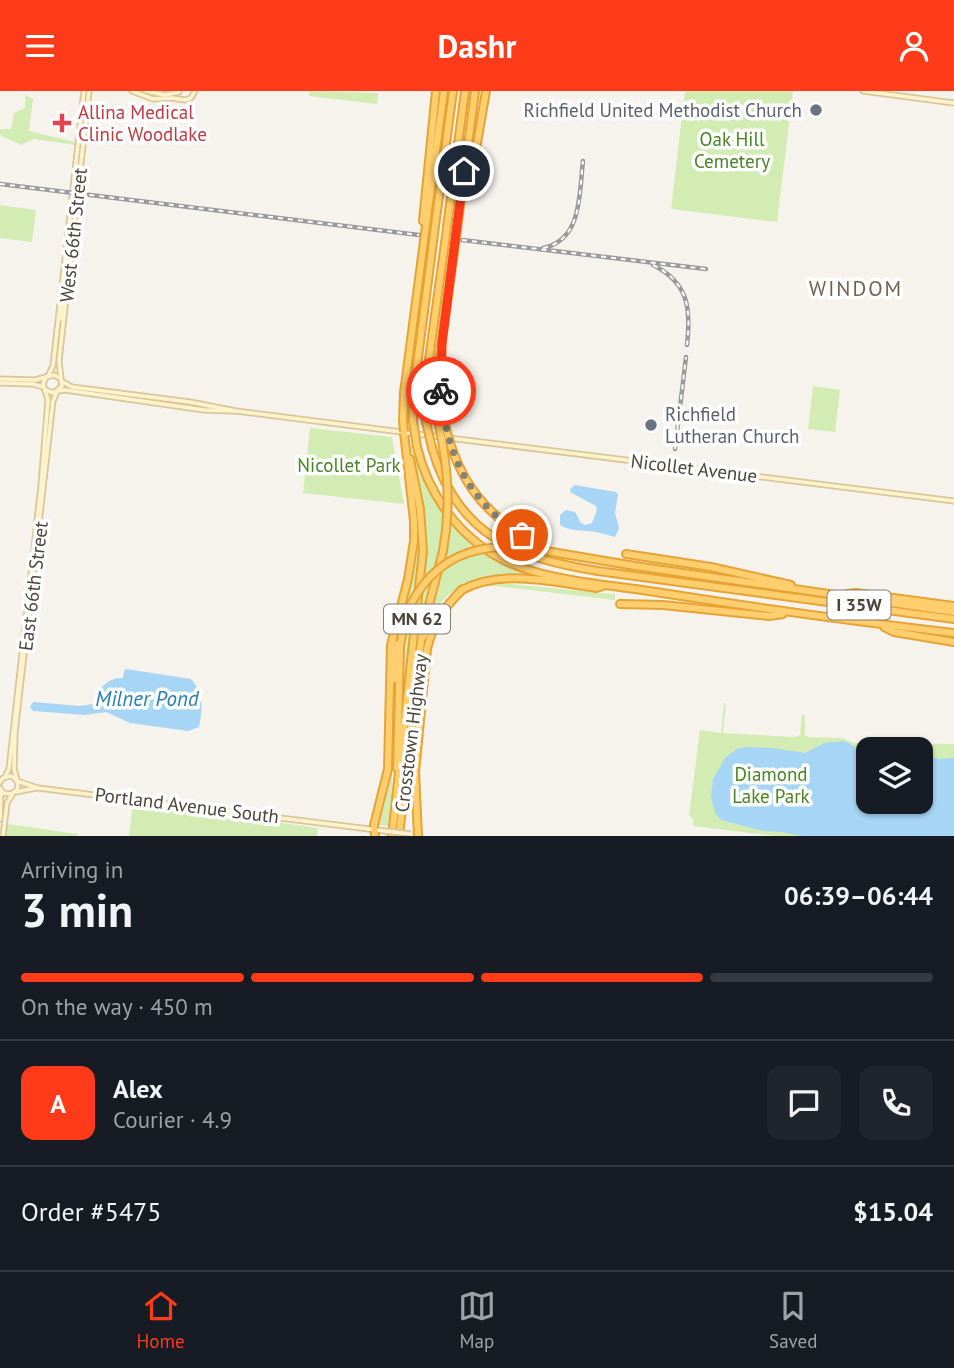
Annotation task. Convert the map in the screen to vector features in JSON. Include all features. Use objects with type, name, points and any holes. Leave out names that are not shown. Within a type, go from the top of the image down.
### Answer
[{"type":"highway","points":[[425,225],[436,91]]},
{"type":"highway","name":"MN 62","points":[[425,225],[444,91]]},
{"type":"highway","name":"I 35W","points":[[453,91],[413,395],[413,421],[417,447],[427,479],[441,504],[471,538],[490,552],[522,568],[545,575],[788,613],[954,633]]},
{"type":"highway","name":"I 35W","points":[[465,91],[426,381],[426,422],[432,448],[452,495],[483,530],[501,544],[544,561],[635,576],[954,619]]},
{"type":"highway","name":"Crosstown Highway","points":[[399,836],[421,642],[443,551],[449,499],[437,391],[475,91]]},
{"type":"highway","points":[[458,217],[476,149],[486,91]]},
{"type":"highway","name":"Crosstown Highway","points":[[392,836],[423,551],[420,509],[405,444],[403,420],[425,225]]},
{"type":"highway","points":[[442,424],[458,464],[479,499],[508,527],[540,547]]},
{"type":"highway","points":[[390,726],[391,645],[408,579],[414,541],[405,444]]},
{"type":"highway","points":[[375,833],[388,769],[396,645],[416,594],[428,579],[458,556],[491,546],[540,547],[615,563],[954,612]]},
{"type":"highway","points":[[626,554],[711,567],[796,586],[802,590]]},
{"type":"highway","points":[[421,642],[441,606],[478,582],[495,579],[544,581],[596,588],[609,586]]},
{"type":"highway","points":[[416,835],[415,772],[427,649],[430,635],[441,613],[463,590]]},
{"type":"highway","points":[[842,596],[856,593],[954,605]]},
{"type":"highway","points":[[620,604],[663,605],[769,616],[788,613]]},
{"type":"highway","points":[[397,795],[400,647],[405,617]]},
{"type":"highway","points":[[880,624],[894,632],[954,642]]},
{"type":"main road","name":"West 66th Street","points":[[47,376],[53,366],[87,91]]},
{"type":"main road","name":"West 66th Street","points":[[60,379],[59,361],[87,91]]},
{"type":"main road","points":[[132,91],[153,99],[189,99],[193,91]]},
{"type":"main road","points":[[146,91],[165,95],[179,91],[181,98]]},
{"type":"main road","points":[[863,91],[954,103]]},
{"type":"main road","points":[[62,280],[61,316],[64,319]]},
{"type":"main road","points":[[0,381],[31,380],[54,375],[72,387],[108,394]]},
{"type":"main road","points":[[44,389],[43,381],[47,376]]},
{"type":"main road","points":[[58,392],[62,386],[60,379]]},
{"type":"main road","points":[[0,381],[39,385],[52,394],[65,390],[108,394]]},
{"type":"main road","name":"East 66th Street","points":[[2,779],[9,769],[41,486],[48,400],[44,389]]},
{"type":"main road","name":"East 66th Street","points":[[14,793],[18,787],[14,769],[15,733],[53,401],[58,392]]},
{"type":"main road","name":"Nicollet Avenue","points":[[108,394],[190,402],[236,411],[954,501]]},
{"type":"main road","name":"Portland Avenue South","points":[[2,779],[13,777],[38,788],[338,824],[375,833],[385,831],[416,835]]},
{"type":"main road","name":"Portland Avenue South","points":[[0,789],[6,794],[38,788]]},
{"type":"main road","points":[[0,789],[0,819]]},
{"type":"main road","points":[[4,836],[7,801],[14,793]]},
{"type":"green space","points":[[310,91],[378,93],[377,104],[309,96]]},
{"type":"green space","name":"Oak Hill Cemetery","points":[[685,91],[793,91],[777,222],[671,209]]},
{"type":"green space","points":[[25,95],[33,99],[29,131],[75,142],[75,145],[34,139],[21,145],[0,135],[0,129],[11,129],[14,113],[25,108]]},
{"type":"green space","points":[[0,205],[36,210],[32,242],[0,238]]},
{"type":"green space","points":[[813,386],[840,390],[835,432],[808,429]]},
{"type":"green space","name":"Nicollet Park","points":[[310,428],[392,437],[404,504],[303,493]]},
{"type":"green space","points":[[411,444],[428,489],[454,527],[490,557],[534,577],[498,577],[465,585],[445,598],[428,619],[445,557],[445,552],[439,551],[420,615],[425,554],[409,450]]},
{"type":"green space","points":[[416,511],[418,558],[403,709],[402,641],[395,639]]},
{"type":"green space","points":[[499,583],[615,594],[615,600],[481,586]]},
{"type":"green space","points":[[394,698],[390,826],[379,825],[390,782]]},
{"type":"green space","name":"Diamond Lake Park","points":[[724,703],[723,733],[795,737],[800,735],[802,715],[805,715],[805,736],[842,738],[856,743],[856,814],[933,814],[933,744],[954,744],[954,836],[775,836],[693,826],[693,819],[689,815],[700,730],[721,733]]},
{"type":"green space","points":[[133,803],[318,828],[317,836],[129,836]]},
{"type":"green space","points":[[7,824],[78,834],[5,836]]},
{"type":"water","points":[[575,485],[616,492],[618,495],[615,513],[619,528],[615,537],[560,525],[560,515],[566,510],[575,512],[585,525],[592,523],[597,510],[596,506],[570,492]]},
{"type":"water","name":"Milner Pond","points":[[126,669],[191,679],[201,701],[199,727],[188,731],[130,723],[106,712],[85,715],[33,711],[30,707],[33,702],[80,706],[93,704],[102,687],[111,680],[123,678]]},
{"type":"water","name":"Diamond Lake Park","points":[[843,741],[856,748],[856,814],[933,814],[933,757],[954,758],[954,836],[803,836],[763,831],[721,820],[715,813],[711,797],[713,779],[725,758],[737,749],[772,748],[805,753],[824,743]]},
{"type":"railway","points":[[543,248],[556,243],[566,235],[572,225],[579,200],[583,161]]},
{"type":"railway","points":[[0,184],[419,235]]},
{"type":"railway","points":[[462,240],[706,269]]},
{"type":"railway","points":[[653,265],[674,280],[685,298],[687,345]]},
{"type":"railway","points":[[675,449],[686,357]]},
{"type":"way so far","points":[[441,391],[448,434],[468,484],[494,515],[522,535]]},
{"type":"place","name":"Richfield United Methodist Church","points":[[816,110]]},
{"type":"place","name":"Allina Medical Clinic Woodlake","points":[[62,123]]},
{"type":"place","name":"Richfield Lutheran Church","points":[[651,425]]},
{"type":"district","name":"WINDOM","points":[[856,289]]},
{"type":"route","points":[[441,391],[440,361],[464,171]]}]
